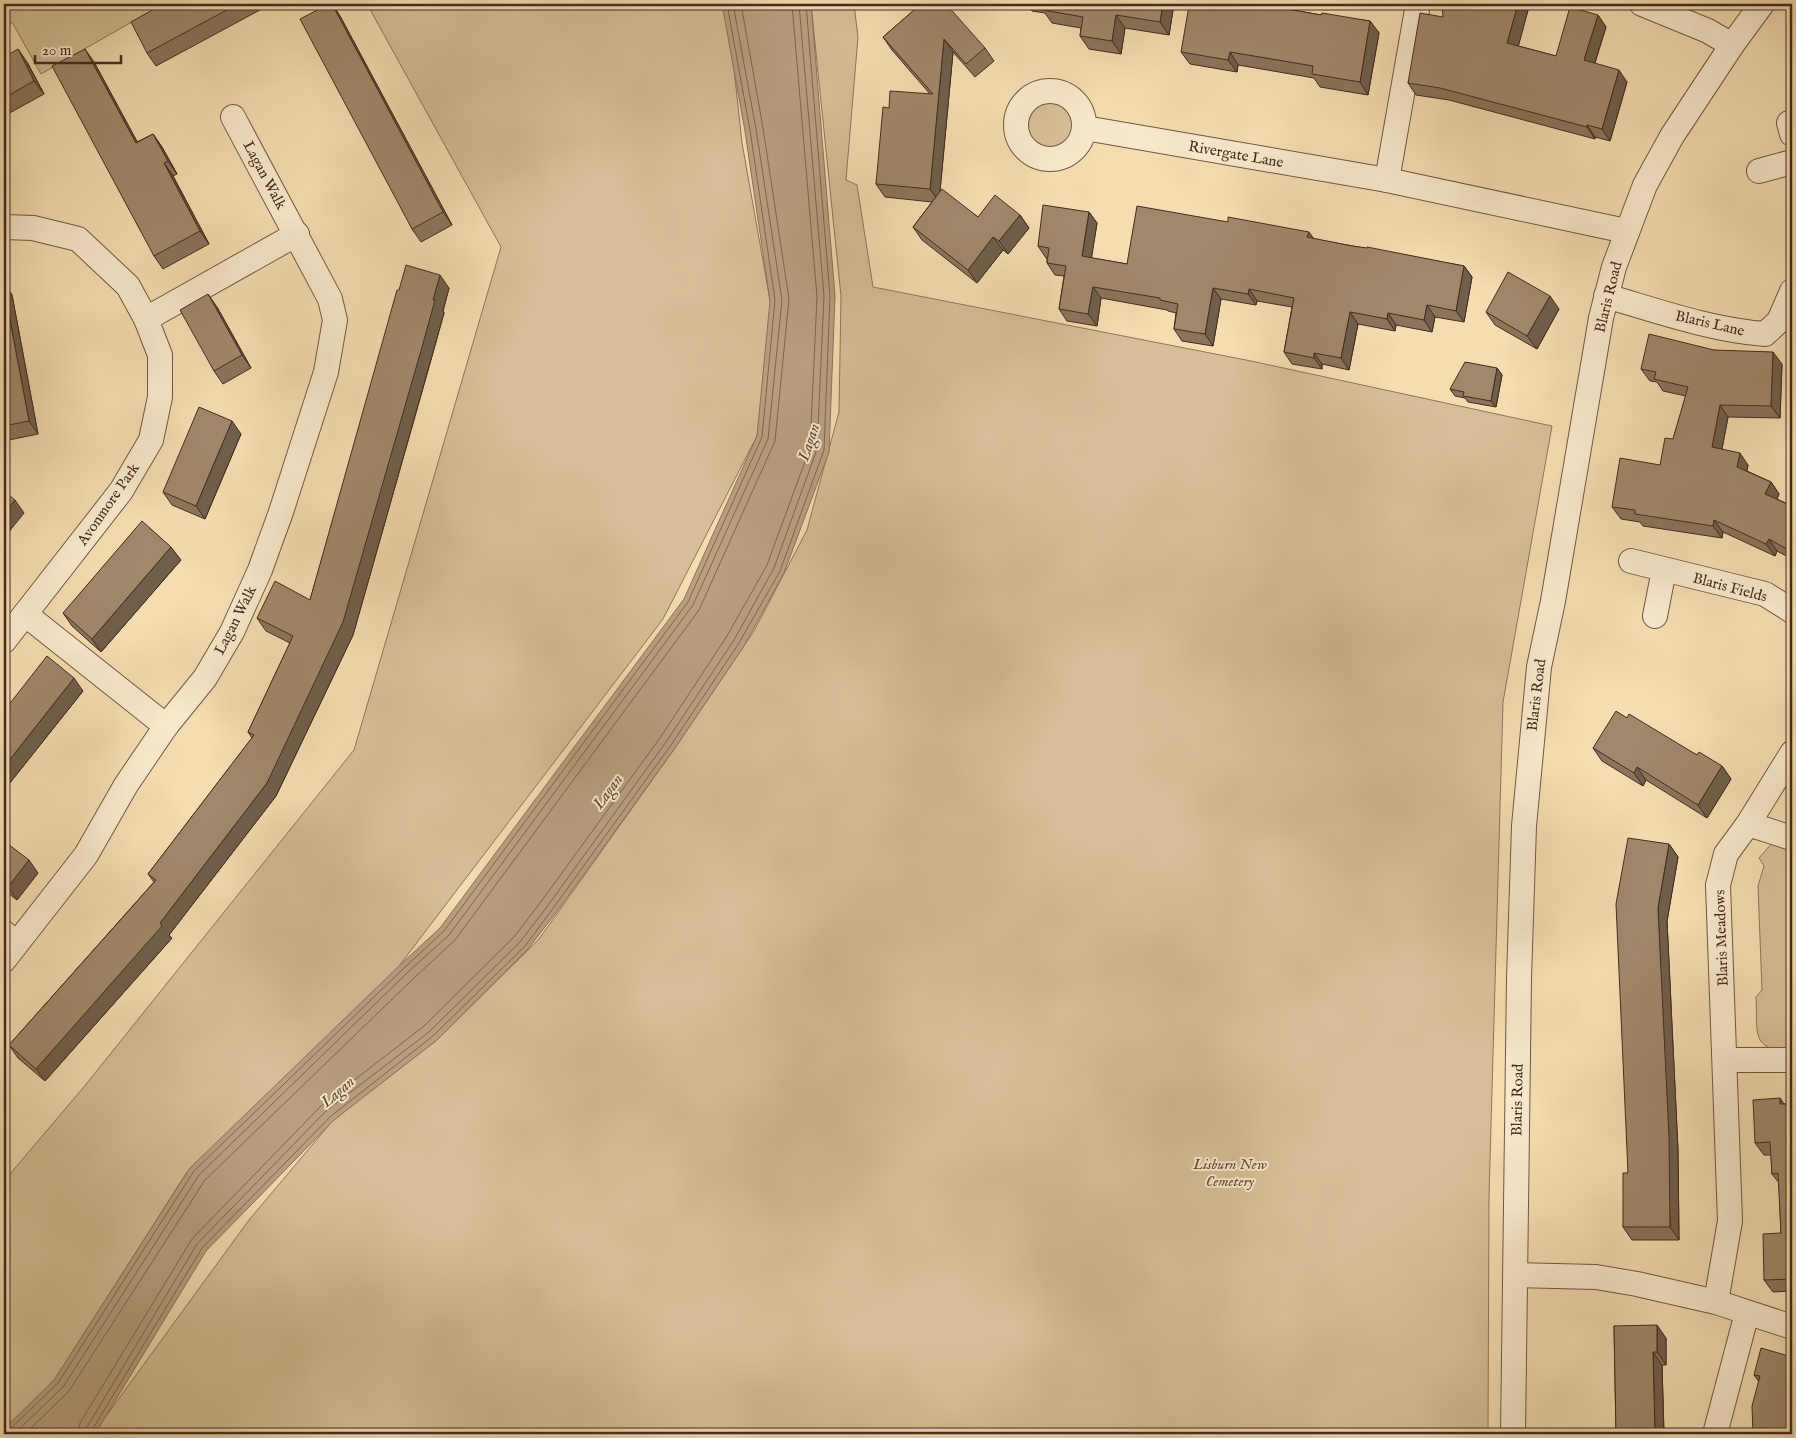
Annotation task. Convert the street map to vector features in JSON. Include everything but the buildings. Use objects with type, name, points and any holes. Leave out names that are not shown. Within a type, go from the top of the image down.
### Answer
[{"type":"street","points":[[1386,180],[1418,4]]},
{"type":"street","points":[[1642,4],[1708,31],[1732,45]]},
{"type":"street","name":"Blaris Road","points":[[1513,1434],[1520,959],[1524,826],[1530,746],[1539,667],[1601,318],[1626,231],[1645,185],[1668,144],[1732,45],[1762,4]]},
{"type":"street","name":"Lagan Walk","points":[[4,960],[11,935],[86,854],[126,785],[166,726],[205,678],[232,632],[256,580],[281,512],[326,372],[335,320],[330,298],[233,117]]},
{"type":"street","name":"Rivergate Lane","points":[[1085,128],[1386,180],[1626,231]]},
{"type":"street","points":[[1759,171],[1792,162]]},
{"type":"street","name":"Avonmore Park","points":[[4,227],[34,228],[78,239],[128,286],[146,319],[160,355],[160,398],[151,440],[121,491],[4,642]]},
{"type":"street","points":[[146,319],[297,234]]},
{"type":"street","name":"Blaris Lane","points":[[1606,296],[1741,332],[1765,334],[1779,321],[1792,291]]},
{"type":"street","name":"Blaris Fields","points":[[1631,561],[1765,594],[1792,611]]},
{"type":"street","points":[[1655,616],[1664,570]]},
{"type":"street","points":[[25,614],[166,726]]},
{"type":"street","name":"Blaris Meadows","points":[[1716,1302],[1730,1221],[1718,885],[1726,854],[1748,824],[1792,754]]},
{"type":"street","points":[[1748,824],[1792,838]]},
{"type":"street","points":[[1725,1060],[1792,1060]]},
{"type":"street","points":[[1516,1275],[1596,1277],[1716,1302],[1792,1327]]},
{"type":"street","points":[[1715,1434],[1747,1313]]},
{"type":"green space","points":[[4,4],[163,4],[41,74],[12,22],[4,27]]},
{"type":"green space","points":[[367,4],[727,4],[742,143],[773,317],[757,436],[663,619],[393,974],[187,1172],[54,1381],[4,1429],[4,1181],[83,1088],[354,750],[501,247]]},
{"type":"green space","name":"Lisburn New Cemetery","points":[[811,4],[854,4],[858,37],[846,180],[857,185],[873,287],[1251,361],[1552,426],[1503,702],[1489,1196],[1488,1434],[93,1434],[249,1220],[334,1119],[437,1040],[539,939],[675,748],[754,631],[807,530],[839,412],[841,296]]},
{"type":"green space","points":[[1050,100],[1059,102],[1067,107],[1072,115],[1074,124],[1072,133],[1067,141],[1059,146],[1050,148],[1041,146],[1033,141],[1028,133],[1026,124],[1028,115],[1033,107],[1041,102]]},
{"type":"green space","points":[[1772,843],[1790,848],[1792,860],[1792,1050],[1778,1050],[1762,1043],[1757,1029],[1756,997],[1762,990],[1758,886],[1764,866],[1759,858]]},
{"type":"water","name":"Lagan","points":[[722,4],[811,4],[835,296],[829,452],[784,573],[744,646],[675,748],[528,949],[437,1040],[334,1120],[206,1251],[95,1434],[4,1434],[4,1429],[54,1380],[190,1168],[440,928],[684,599],[757,436],[770,301],[745,131]]}]
